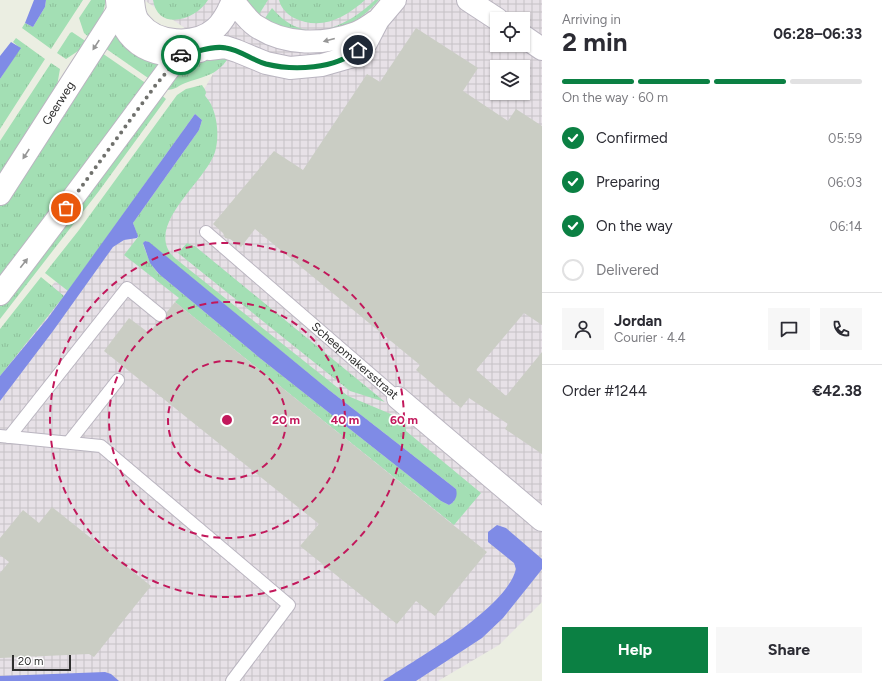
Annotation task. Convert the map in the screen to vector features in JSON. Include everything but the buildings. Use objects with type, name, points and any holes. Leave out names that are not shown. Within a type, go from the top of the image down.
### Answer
[{"type":"street","points":[[0,294],[94,172],[155,86],[206,35],[216,29],[225,17],[233,0],[254,25],[274,36],[301,42],[324,41],[356,33],[378,20]]},
{"type":"street","points":[[122,4],[134,13],[138,22],[146,30],[155,36],[193,48],[224,47],[266,63],[290,68],[322,65],[350,57],[366,43],[378,20],[395,0]]},
{"type":"street","points":[[468,0],[490,14]]},
{"type":"street","name":"Geerweg","points":[[0,194],[122,4]]},
{"type":"street","points":[[530,41],[542,49]]},
{"type":"street","name":"Scheepmakersstraat","points":[[398,398],[542,520]]},
{"type":"lane","name":"Scheepmakersstraat","points":[[206,232],[398,398]]},
{"type":"lane","points":[[5,436],[127,288],[160,315]]},
{"type":"lane","points":[[69,442],[118,380]]},
{"type":"lane","points":[[5,436],[101,446],[289,605],[232,681]]},
{"type":"shaded area","points":[[144,0],[542,0],[542,602],[499,645],[438,681],[0,681],[0,344],[163,160],[224,55]]},
{"type":"green space","points":[[46,0],[83,0],[51,49],[22,28],[25,23],[33,27],[45,7]]},
{"type":"green space","points":[[91,0],[106,0],[102,18],[90,38],[84,33],[79,18]]},
{"type":"green space","points":[[153,0],[208,0],[195,13],[178,20],[169,19],[162,16],[156,10]]},
{"type":"green space","points":[[246,0],[268,0],[258,16]]},
{"type":"green space","points":[[279,0],[365,0],[341,17],[323,23],[314,23],[304,22],[294,18],[287,13]]},
{"type":"green space","points":[[375,0],[379,0],[372,8],[356,20],[338,29],[318,34],[302,35],[263,21],[272,8],[284,20],[297,27],[310,30],[324,30],[337,26],[350,19]]},
{"type":"green space","points":[[115,26],[163,62],[151,80],[102,46]]},
{"type":"green space","points":[[72,32],[87,42],[84,47],[66,59],[57,53]]},
{"type":"green space","points":[[16,38],[45,59],[0,129],[0,79],[20,48],[13,42]]},
{"type":"green space","points":[[99,51],[147,84],[0,281],[0,206]]},
{"type":"green space","points":[[229,57],[220,68],[212,74],[175,88],[165,90],[181,66],[206,58]]},
{"type":"green space","points":[[51,63],[60,69],[57,86],[0,180],[0,141]]},
{"type":"green space","points":[[202,85],[206,93],[205,96],[210,102],[215,115],[217,138],[215,152],[209,164],[170,219],[166,233],[167,247],[176,259],[348,396],[405,420],[406,431],[481,493],[454,525],[175,302],[179,298],[124,255],[138,237],[133,223],[199,130],[202,120],[195,114],[68,291],[45,273],[79,230],[177,95],[186,89]],"holes":[[[145,241],[329,390],[456,489],[456,496],[453,502],[449,505],[441,501],[261,359],[159,274],[147,256],[143,244]]]},
{"type":"green space","points":[[158,92],[166,99],[99,191],[0,319],[0,302]]},
{"type":"green space","points":[[187,243],[196,247],[385,402],[350,391],[178,253]]},
{"type":"green space","points":[[41,277],[64,296],[0,376],[0,329]]},
{"type":"water","points":[[34,0],[46,0],[45,7],[33,27],[25,23]]},
{"type":"water","points":[[11,42],[21,48],[0,79],[0,56]]},
{"type":"water","points":[[195,114],[202,120],[199,130],[133,223],[138,236],[137,238],[124,240],[113,247],[53,331],[0,401],[0,376],[48,318]]},
{"type":"water","points":[[145,241],[149,242],[329,390],[456,489],[456,498],[453,502],[449,505],[441,501],[261,359],[159,274],[150,263],[143,243]]},
{"type":"water","points":[[497,525],[506,528],[542,559],[542,569],[503,618],[482,638],[416,681],[383,681],[438,646],[479,616],[496,600],[509,584],[516,569],[514,563],[488,542],[488,532]]},
{"type":"water","points":[[105,672],[111,674],[119,681],[0,681],[0,676]]},
{"type":"way so far","points":[[66,208],[94,172],[155,86],[179,55],[181,55]]},
{"type":"route","points":[[181,55],[224,47],[266,63],[290,68],[322,65],[350,57],[358,50]]}]
